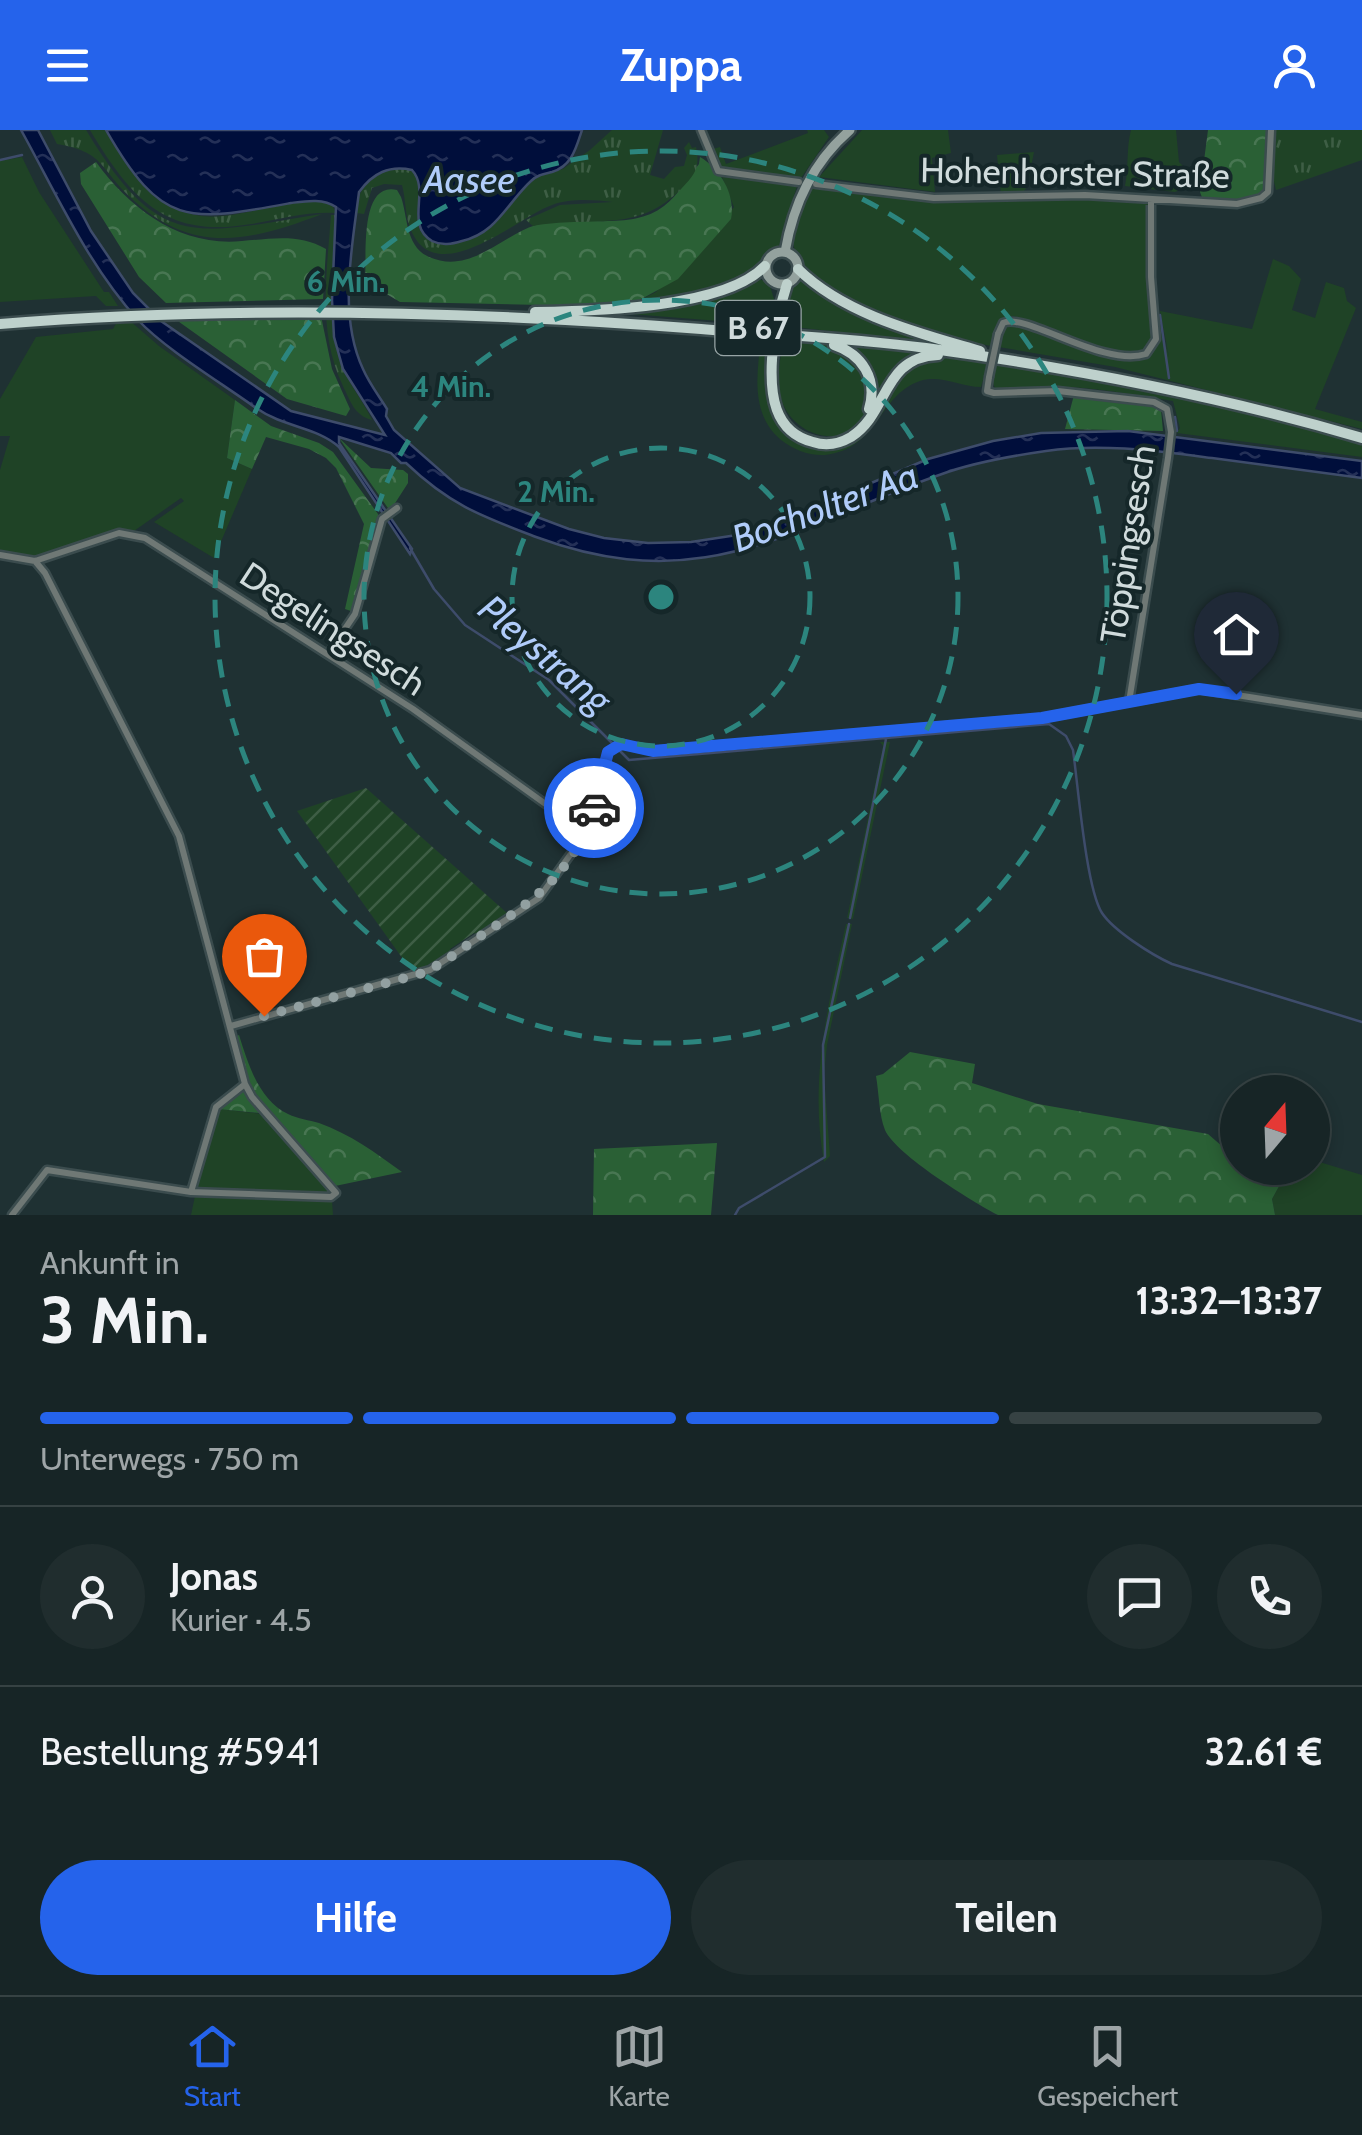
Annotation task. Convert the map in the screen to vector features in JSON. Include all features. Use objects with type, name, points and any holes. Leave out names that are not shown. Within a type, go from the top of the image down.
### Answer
[{"type":"highway","name":"B 67","points":[[0,321],[212,311],[613,311],[662,305],[723,289],[766,266]]},
{"type":"highway","name":"B 67","points":[[798,269],[829,292],[891,323],[986,353]]},
{"type":"highway","name":"B 67","points":[[774,282],[779,308]]},
{"type":"highway","name":"B 67","points":[[787,284],[779,308],[772,393],[781,421],[802,438],[828,444],[852,436],[862,428],[894,375],[917,357],[948,355],[1006,360]]},
{"type":"highway","name":"B 67","points":[[399,309],[924,348],[1185,394],[1362,436]]},
{"type":"highway","name":"B 67","points":[[529,312],[741,326],[1063,364],[1185,388],[1362,436]]},
{"type":"highway","name":"B 67","points":[[774,359],[776,392],[791,426],[812,438],[826,440],[854,430],[864,418],[871,405],[872,385],[860,361],[838,346],[784,336]]},
{"type":"main road","points":[[785,252],[800,197],[829,150],[850,130]]},
{"type":"main road","points":[[785,252],[796,260],[798,269],[787,284],[774,282],[766,266],[770,256],[785,252]]},
{"type":"street","points":[[701,130],[718,171],[800,182]]},
{"type":"street","name":"Hohenhorster Straße","points":[[816,184],[934,198],[1085,195],[1237,204],[1265,196],[1270,188],[1271,130]]},
{"type":"street","name":"Töppingsesch","points":[[1129,702],[1168,458],[1171,432],[1166,408],[1161,404],[1058,391],[987,390],[998,334],[1003,323],[1015,320],[1108,353],[1130,357],[1146,354],[1156,339],[1150,199]]},
{"type":"street","points":[[328,654],[355,614],[383,518],[394,510]]},
{"type":"street","name":"Degelingsesch","points":[[35,562],[119,533],[134,533],[413,709],[586,833]]},
{"type":"street","points":[[0,555],[35,562],[45,573],[179,836],[245,1084],[252,1098],[336,1193],[331,1197],[192,1192],[46,1170],[12,1215]]},
{"type":"street","points":[[231,1026],[430,970],[538,898],[586,833],[608,752],[621,744],[653,751],[1042,718],[1199,689],[1362,715]]},
{"type":"street","points":[[192,1192],[216,1106],[245,1084]]},
{"type":"green space","points":[[50,130],[86,130],[136,198],[160,216],[184,226],[242,227],[322,214],[245,236],[221,238],[175,228],[129,196],[93,156],[57,144]]},
{"type":"green space","points":[[90,130],[106,130],[127,164],[152,193],[184,212],[224,216],[318,201],[331,203],[336,213],[221,227],[173,219],[136,194]]},
{"type":"green space","points":[[612,130],[663,130],[650,175],[664,179],[675,167],[684,166],[684,148],[689,142],[692,148],[696,147],[694,174],[665,203],[630,218],[533,226],[526,220],[560,205],[613,202],[559,203],[458,252],[439,254],[423,247],[409,225],[402,185],[372,188],[364,214],[357,213],[362,190],[392,169],[416,173],[420,182],[417,214],[520,193],[538,176],[563,169]]},
{"type":"green space","points":[[807,130],[824,130],[829,137],[801,178],[725,169],[719,165],[713,149],[720,147],[726,164],[808,133]]},
{"type":"green space","points":[[862,130],[948,130],[951,153],[932,158],[935,192],[819,177]]},
{"type":"green space","points":[[1131,130],[1176,130],[1179,162],[1187,170],[1182,189],[1175,192],[1125,186]]},
{"type":"green space","points":[[1208,130],[1268,130],[1269,181],[1262,194],[1238,202],[1203,200],[1200,192]]},
{"type":"green space","points":[[1274,130],[1362,130],[1362,160],[1276,190]]},
{"type":"green space","points":[[1034,152],[1022,194],[1001,195],[997,155]]},
{"type":"green space","points":[[22,157],[39,192],[104,292],[109,292],[118,306],[106,306],[96,296],[0,302],[0,161]]},
{"type":"green space","points":[[700,157],[725,184],[731,201],[731,219],[678,279],[634,303],[590,306],[400,302],[365,281],[371,208],[385,190],[397,190],[411,238],[421,252],[444,261],[458,261],[485,252],[536,225],[619,221],[650,214],[674,197]]},
{"type":"green space","points":[[96,162],[141,210],[178,231],[220,241],[295,239],[326,249],[323,299],[166,303],[139,277],[81,184],[80,173]]},
{"type":"green space","points":[[722,177],[797,186],[779,246],[754,270],[737,279],[634,303],[656,292],[734,207]]},
{"type":"green space","points":[[812,187],[960,202],[1073,198],[1148,202],[1152,340],[1142,351],[1110,352],[1012,316],[999,322],[991,346],[879,313],[849,299],[804,266],[793,240]]},
{"type":"green space","points":[[331,215],[337,215],[332,309],[336,346],[344,371],[372,420],[361,415],[351,402],[330,345],[326,280]]},
{"type":"green space","points":[[1273,259],[1289,266],[1301,279],[1292,310],[1315,318],[1326,282],[1344,288],[1347,301],[1356,308],[1315,409],[1362,422],[1362,429],[1115,367],[999,347],[1002,329],[1016,322],[1094,354],[1137,360],[1156,347],[1158,315],[1169,357],[1160,311],[1252,329]]},
{"type":"green space","points":[[800,276],[932,342],[784,326],[786,291]]},
{"type":"green space","points":[[759,279],[769,283],[774,299],[769,325],[617,313],[721,293]]},
{"type":"green space","points":[[321,316],[332,369],[350,409],[346,416],[287,399],[175,319]]},
{"type":"green space","points":[[118,320],[129,320],[235,400],[227,458],[252,469],[214,558],[154,522],[184,501],[181,498],[134,531],[120,529],[44,558],[0,550],[0,470],[10,436],[0,436],[0,399],[36,337],[113,329]]},
{"type":"green space","points":[[761,338],[769,339],[768,387],[776,419],[797,441],[813,446],[845,443],[899,373],[933,357],[988,362],[981,387],[935,379],[920,381],[895,398],[857,443],[843,451],[813,454],[781,440],[764,418],[758,393]]},
{"type":"green space","points":[[783,340],[827,345],[854,358],[865,375],[868,389],[866,412],[858,425],[833,436],[806,430],[794,421],[785,409],[779,387]]},
{"type":"green space","points":[[838,342],[939,351],[921,354],[875,402],[874,385]]},
{"type":"green space","points":[[996,364],[1180,398],[1316,430],[1362,442],[1362,457],[1177,433],[1180,428],[1173,401],[1064,387],[995,388],[992,381]]},
{"type":"green space","points":[[1074,395],[1157,406],[1163,431],[1065,429]]},
{"type":"green space","points":[[235,400],[271,426],[333,452],[378,514],[380,519],[354,612],[345,609],[364,524],[336,468],[309,449],[266,437],[252,469],[227,458]]},
{"type":"green space","points":[[339,438],[371,468],[403,470],[408,474],[408,483],[390,511]]},
{"type":"green space","points":[[880,742],[890,742],[853,919],[847,918],[883,746]]},
{"type":"green space","points":[[366,788],[507,913],[477,936],[474,933],[451,952],[413,973],[297,811]]},
{"type":"green space","points":[[846,924],[852,924],[824,1075],[830,1156],[824,1162],[820,1072],[827,1013]]},
{"type":"green space","points":[[239,1035],[256,1080],[278,1108],[341,1133],[402,1172],[335,1186],[270,1114],[218,1109],[247,1083],[235,1037]]},
{"type":"green space","points":[[910,1052],[975,1064],[972,1083],[1038,1104],[1208,1134],[1220,1144],[1220,1185],[1280,1185],[1272,1199],[1275,1215],[998,1215],[954,1189],[892,1140],[880,1111],[876,1076]]},
{"type":"green space","points":[[218,1109],[262,1114],[331,1187],[328,1193],[195,1190]]},
{"type":"green space","points":[[717,1143],[711,1215],[593,1215],[594,1149]]},
{"type":"green space","points":[[1330,1165],[1362,1175],[1362,1215],[1275,1215],[1272,1199],[1280,1185],[1330,1185]]},
{"type":"green space","points":[[195,1196],[332,1201],[333,1215],[191,1215]]},
{"type":"water","points":[[21,130],[38,130],[91,231],[133,293],[161,321],[291,411],[385,435],[343,369],[334,337],[336,207],[314,201],[227,213],[181,210],[162,201],[144,185],[106,130],[582,130],[564,165],[533,179],[484,231],[454,243],[436,243],[424,234],[418,217],[419,188],[412,170],[396,169],[376,175],[359,192],[349,282],[355,348],[394,430],[460,488],[569,529],[648,543],[737,535],[774,524],[928,459],[1041,433],[1128,431],[1362,461],[1362,478],[1150,451],[1046,451],[955,470],[745,549],[698,558],[649,561],[595,554],[536,537],[467,508],[391,453],[339,437],[339,443],[412,549],[410,554],[339,447],[321,435],[256,408],[178,354],[138,320],[88,253]]},
{"type":"waterway","points":[[0,160],[22,155]]},
{"type":"waterway","points":[[1160,315],[1169,378]]},
{"type":"waterway","points":[[1175,417],[1177,431]]},
{"type":"waterway","name":"Pleystrang","points":[[410,548],[434,589],[465,625],[549,680],[629,760],[1049,724],[1066,736],[1073,750],[1091,882],[1102,913],[1115,927],[1172,964],[1362,1022]]},
{"type":"waterway","points":[[850,918],[886,739]]},
{"type":"waterway","points":[[735,1215],[739,1208],[825,1157],[823,1045],[849,924]]},
{"type":"way so far","points":[[264,1016],[420,974],[441,964],[538,898],[582,842],[594,808]]},
{"type":"route","points":[[594,808],[608,752],[621,744],[653,751],[1042,718],[1199,689],[1236,694]]},
{"type":"water label","name":"Aasee","points":[[469,180]]},
{"type":"water label","name":"Bocholter Aa","points":[[825,507]]}]
